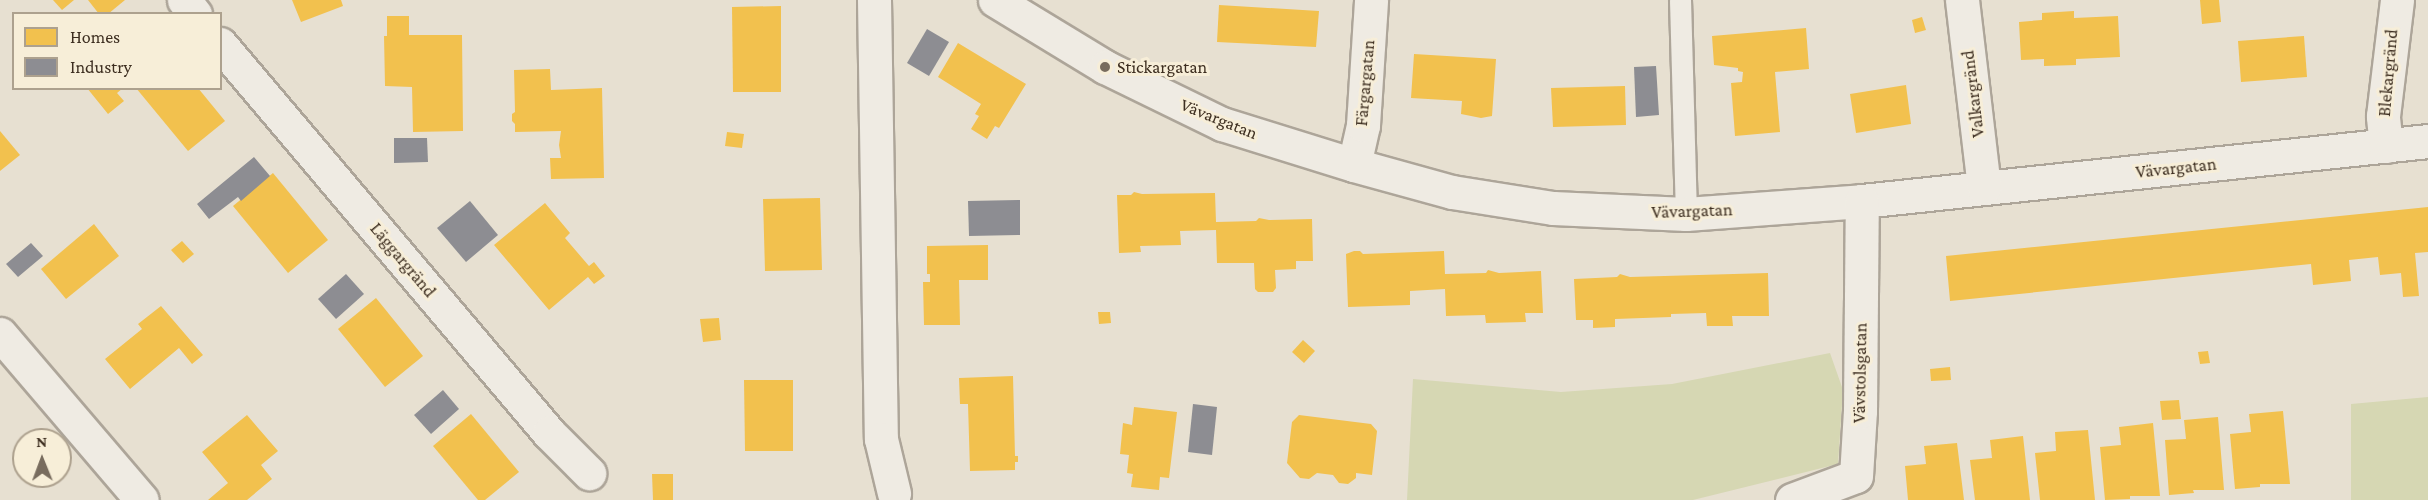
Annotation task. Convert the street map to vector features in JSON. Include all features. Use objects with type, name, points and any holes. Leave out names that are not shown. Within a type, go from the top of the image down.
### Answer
[{"type":"street","points":[[184,0],[193,12]]},
{"type":"street","points":[[874,0],[882,439],[894,493]]},
{"type":"street","name":"Vävargatan","points":[[995,0],[1105,67],[1222,124],[1354,165],[1452,192],[1552,208],[1686,214],[1862,201],[2428,141]]},
{"type":"street","name":"Färgargatan","points":[[1354,165],[1363,125],[1371,0]]},
{"type":"street","name":"Valkargränd","points":[[1962,0],[1984,188]]},
{"type":"street","name":"Blekargränd","points":[[2386,146],[2383,116],[2397,0]]},
{"type":"street","name":"Läggargränd","points":[[222,46],[542,424],[589,473]]},
{"type":"street","name":"Vävstolsgatan","points":[[1792,500],[1856,488],[1860,411],[1862,201]]},
{"type":"street","points":[[5,353],[142,500]]},
{"type":"lane","points":[[1680,0],[1686,214]]},
{"type":"green space","points":[[1830,353],[1843,390],[1838,464],[1693,500],[1407,500],[1413,379],[1561,392],[1672,384]]},
{"type":"green space","points":[[2428,397],[2428,500],[2351,500],[2351,404]]},
{"type":"building: Homes","points":[[53,0],[74,0],[62,10]]},
{"type":"building: Homes","points":[[88,0],[125,0],[110,12],[97,12]]},
{"type":"building: Homes","points":[[292,0],[341,0],[343,6],[301,22]]},
{"type":"building: Homes","points":[[2200,0],[2219,0],[2221,22],[2202,24]]},
{"type":"building: Homes","points":[[1219,5],[1319,11],[1316,47],[1217,42]]},
{"type":"building: Homes","points":[[781,6],[781,92],[733,92],[732,7]]},
{"type":"building: Homes","points":[[2074,11],[2074,18],[2118,16],[2120,57],[2076,59],[2076,65],[2044,66],[2044,59],[2021,60],[2019,22],[2042,20],[2042,13]]},
{"type":"building: Homes","points":[[387,16],[409,16],[409,35],[462,35],[463,131],[413,132],[412,87],[385,86],[384,36],[387,36]]},
{"type":"building: Homes","points":[[1922,17],[1926,30],[1915,33],[1912,20]]},
{"type":"building: Homes","points":[[1806,28],[1809,69],[1775,72],[1780,132],[1735,136],[1731,83],[1742,82],[1743,72],[1738,71],[1738,68],[1714,65],[1712,36]]},
{"type":"building: Homes","points":[[2304,36],[2307,77],[2241,82],[2238,41]]},
{"type":"building: Homes","points":[[958,43],[1026,84],[999,128],[995,126],[987,139],[971,129],[979,116],[975,114],[981,104],[938,77]]},
{"type":"building: Homes","points":[[1414,54],[1496,59],[1492,116],[1481,118],[1461,114],[1462,101],[1411,98]]},
{"type":"building: Homes","points":[[550,69],[551,90],[602,88],[604,178],[551,179],[550,158],[561,158],[559,145],[561,131],[515,132],[515,124],[512,121],[512,114],[515,112],[514,70]]},
{"type":"building: Homes","points":[[1906,85],[1911,124],[1856,133],[1850,94]]},
{"type":"building: Homes","points":[[1625,86],[1626,125],[1553,127],[1551,88]]},
{"type":"building: Homes","points":[[89,90],[121,90],[117,93],[124,101],[108,114]]},
{"type":"building: Homes","points":[[138,90],[200,90],[225,121],[188,151]]},
{"type":"building: Homes","points":[[0,131],[20,155],[0,171]]},
{"type":"building: Homes","points":[[727,132],[744,134],[742,148],[725,146]]},
{"type":"building: Homes","points":[[273,173],[328,240],[288,273],[233,206]]},
{"type":"building: Homes","points":[[1134,192],[1142,194],[1215,193],[1216,222],[1256,221],[1259,218],[1269,220],[1312,219],[1313,261],[1296,261],[1296,269],[1275,270],[1276,288],[1273,292],[1258,292],[1255,289],[1254,263],[1217,263],[1216,230],[1180,231],[1181,245],[1140,246],[1141,252],[1119,253],[1117,195],[1131,195]]},
{"type":"building: Homes","points":[[820,198],[822,270],[765,271],[763,199]]},
{"type":"building: Homes","points":[[545,203],[570,233],[565,238],[589,266],[594,262],[605,276],[594,284],[588,277],[549,310],[494,245]]},
{"type":"building: Homes","points":[[2428,207],[2428,252],[2415,253],[2419,296],[2403,297],[2401,273],[2380,275],[2378,257],[2349,260],[2351,281],[2313,285],[2311,264],[1950,301],[1946,256]]},
{"type":"building: Homes","points":[[94,224],[119,256],[66,299],[41,269]]},
{"type":"building: Homes","points":[[182,241],[194,254],[183,263],[171,250]]},
{"type":"building: Homes","points":[[988,245],[988,280],[959,280],[960,325],[924,325],[923,282],[930,282],[930,274],[927,274],[927,246]]},
{"type":"building: Homes","points":[[1360,251],[1363,254],[1444,251],[1445,274],[1486,273],[1488,270],[1499,273],[1541,271],[1543,313],[1525,313],[1526,322],[1486,323],[1485,315],[1446,316],[1445,289],[1410,291],[1410,305],[1348,307],[1346,254]]},
{"type":"building: Homes","points":[[1768,273],[1769,316],[1732,316],[1733,326],[1707,326],[1706,313],[1615,319],[1615,327],[1593,328],[1593,320],[1576,320],[1574,279],[1617,277],[1620,274],[1630,277]]},
{"type":"building: Homes","points":[[376,298],[423,356],[385,387],[338,329]]},
{"type":"building: Homes","points":[[161,306],[203,355],[192,364],[179,348],[130,389],[105,359],[142,329],[138,324]]},
{"type":"building: Homes","points":[[1098,312],[1110,312],[1111,323],[1099,324]]},
{"type":"building: Homes","points":[[719,318],[721,340],[703,342],[700,319]]},
{"type":"building: Homes","points":[[1303,340],[1315,351],[1304,363],[1292,352]]},
{"type":"building: Homes","points":[[2208,351],[2210,363],[2200,364],[2198,352]]},
{"type":"building: Homes","points":[[1950,367],[1951,380],[1931,381],[1930,369]]},
{"type":"building: Homes","points":[[1013,376],[1015,456],[1018,456],[1015,470],[970,471],[968,404],[960,404],[959,378]]},
{"type":"building: Homes","points":[[744,380],[793,380],[793,451],[745,451]]},
{"type":"building: Homes","points":[[2179,400],[2181,419],[2162,420],[2160,401]]},
{"type":"building: Homes","points":[[1134,407],[1177,412],[1169,478],[1160,477],[1159,490],[1131,487],[1133,474],[1127,473],[1129,455],[1120,454],[1123,423],[1132,425]]},
{"type":"building: Homes","points":[[2283,411],[2290,484],[2260,484],[2260,487],[2235,489],[2230,434],[2251,432],[2249,414]]},
{"type":"building: Homes","points":[[471,414],[519,472],[485,500],[478,500],[433,446]]},
{"type":"building: Homes","points":[[247,415],[278,451],[261,465],[272,479],[247,500],[208,500],[228,483],[202,452]]},
{"type":"building: Homes","points":[[1299,415],[1371,424],[1377,431],[1372,475],[1356,473],[1356,478],[1348,484],[1339,483],[1333,475],[1317,473],[1309,479],[1300,478],[1287,463],[1292,422]]},
{"type":"building: Homes","points":[[2218,417],[2224,490],[2193,490],[2194,493],[2169,495],[2165,440],[2186,439],[2184,420]]},
{"type":"building: Homes","points":[[2153,423],[2160,496],[2130,496],[2130,499],[2105,500],[2100,447],[2121,445],[2119,427]]},
{"type":"building: Homes","points":[[2088,430],[2095,500],[2040,500],[2035,453],[2056,451],[2055,432]]},
{"type":"building: Homes","points":[[2023,436],[2030,500],[1975,500],[1970,460],[1992,458],[1990,440]]},
{"type":"building: Homes","points":[[1957,443],[1964,500],[1908,500],[1905,466],[1926,464],[1924,446]]},
{"type":"building: Homes","points":[[652,474],[673,474],[673,500],[653,500]]},
{"type":"building: Industry","points":[[927,29],[949,42],[929,76],[907,63]]},
{"type":"building: Industry","points":[[1656,66],[1659,115],[1636,117],[1634,67]]},
{"type":"building: Industry","points":[[394,138],[427,138],[428,162],[394,163]]},
{"type":"building: Industry","points":[[254,157],[270,176],[241,201],[238,197],[209,219],[197,204]]},
{"type":"building: Industry","points":[[1020,200],[1020,235],[969,236],[968,201]]},
{"type":"building: Industry","points":[[470,201],[498,235],[466,262],[437,228]]},
{"type":"building: Industry","points":[[31,243],[43,256],[18,277],[6,264]]},
{"type":"building: Industry","points":[[346,274],[364,294],[336,319],[318,299]]},
{"type":"building: Industry","points":[[443,390],[459,409],[431,434],[414,415]]},
{"type":"building: Industry","points":[[1193,404],[1217,407],[1212,455],[1188,452]]},
{"type":"place","name":"Stickargatan","points":[[1105,67]]}]
